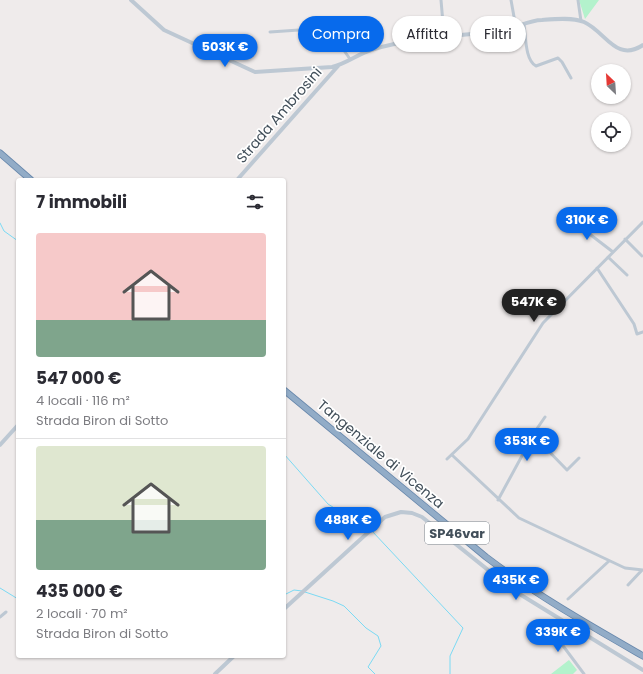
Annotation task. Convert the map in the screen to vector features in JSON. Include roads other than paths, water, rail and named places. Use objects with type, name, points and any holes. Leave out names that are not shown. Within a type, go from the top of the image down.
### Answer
[{"type":"highway","points":[[0,153],[29,178]]},
{"type":"highway","name":"Tangenziale di Vicenza","points":[[286,392],[486,557],[518,581],[566,612],[643,656]]},
{"type":"street","points":[[131,0],[164,30],[255,72],[338,66],[371,50],[392,44]]},
{"type":"street","points":[[441,0],[442,16]]},
{"type":"street","points":[[510,0],[513,16]]},
{"type":"street","points":[[578,0],[581,21]]},
{"type":"street","points":[[526,24],[540,20],[581,21],[587,23],[622,50],[631,51],[643,45]]},
{"type":"street","points":[[270,32],[279,33],[328,28],[350,60]]},
{"type":"street","points":[[526,37],[529,55],[533,64],[536,66],[542,65],[558,58],[571,78]]},
{"type":"street","name":"Strada Ambrosini","points":[[239,178],[338,66]]},
{"type":"street","points":[[570,219],[613,252]]},
{"type":"street","points":[[447,460],[468,439],[543,323],[625,239],[643,223]]},
{"type":"street","points":[[625,239],[642,256]]},
{"type":"street","points":[[608,257],[626,275]]},
{"type":"street","points":[[597,268],[634,324],[635,332],[637,334],[643,332]]},
{"type":"street","points":[[498,500],[545,417]]},
{"type":"street","points":[[0,445],[16,427]]},
{"type":"street","points":[[533,436],[567,470],[579,458]]},
{"type":"street","points":[[452,456],[519,518],[625,568],[643,570]]},
{"type":"street","points":[[286,607],[385,517],[401,512],[412,513],[422,517],[437,528],[487,571],[513,590],[643,670]]},
{"type":"street","points":[[568,599],[609,561]]},
{"type":"street","points":[[628,585],[643,570]]},
{"type":"street","points":[[0,617],[6,612]]},
{"type":"street","points":[[546,623],[584,674]]},
{"type":"street","points":[[215,674],[232,658]]},
{"type":"waterway","points":[[0,223],[4,231],[16,240]]},
{"type":"waterway","points":[[286,456],[328,504],[369,530]]},
{"type":"waterway","points":[[372,531],[463,628],[450,656],[450,674]]},
{"type":"waterway","points":[[0,588],[16,598]]},
{"type":"waterway","points":[[286,594],[294,590],[302,591]]},
{"type":"waterway","points":[[305,592],[344,606],[366,628],[378,636],[381,646],[368,667],[375,674]]}]
